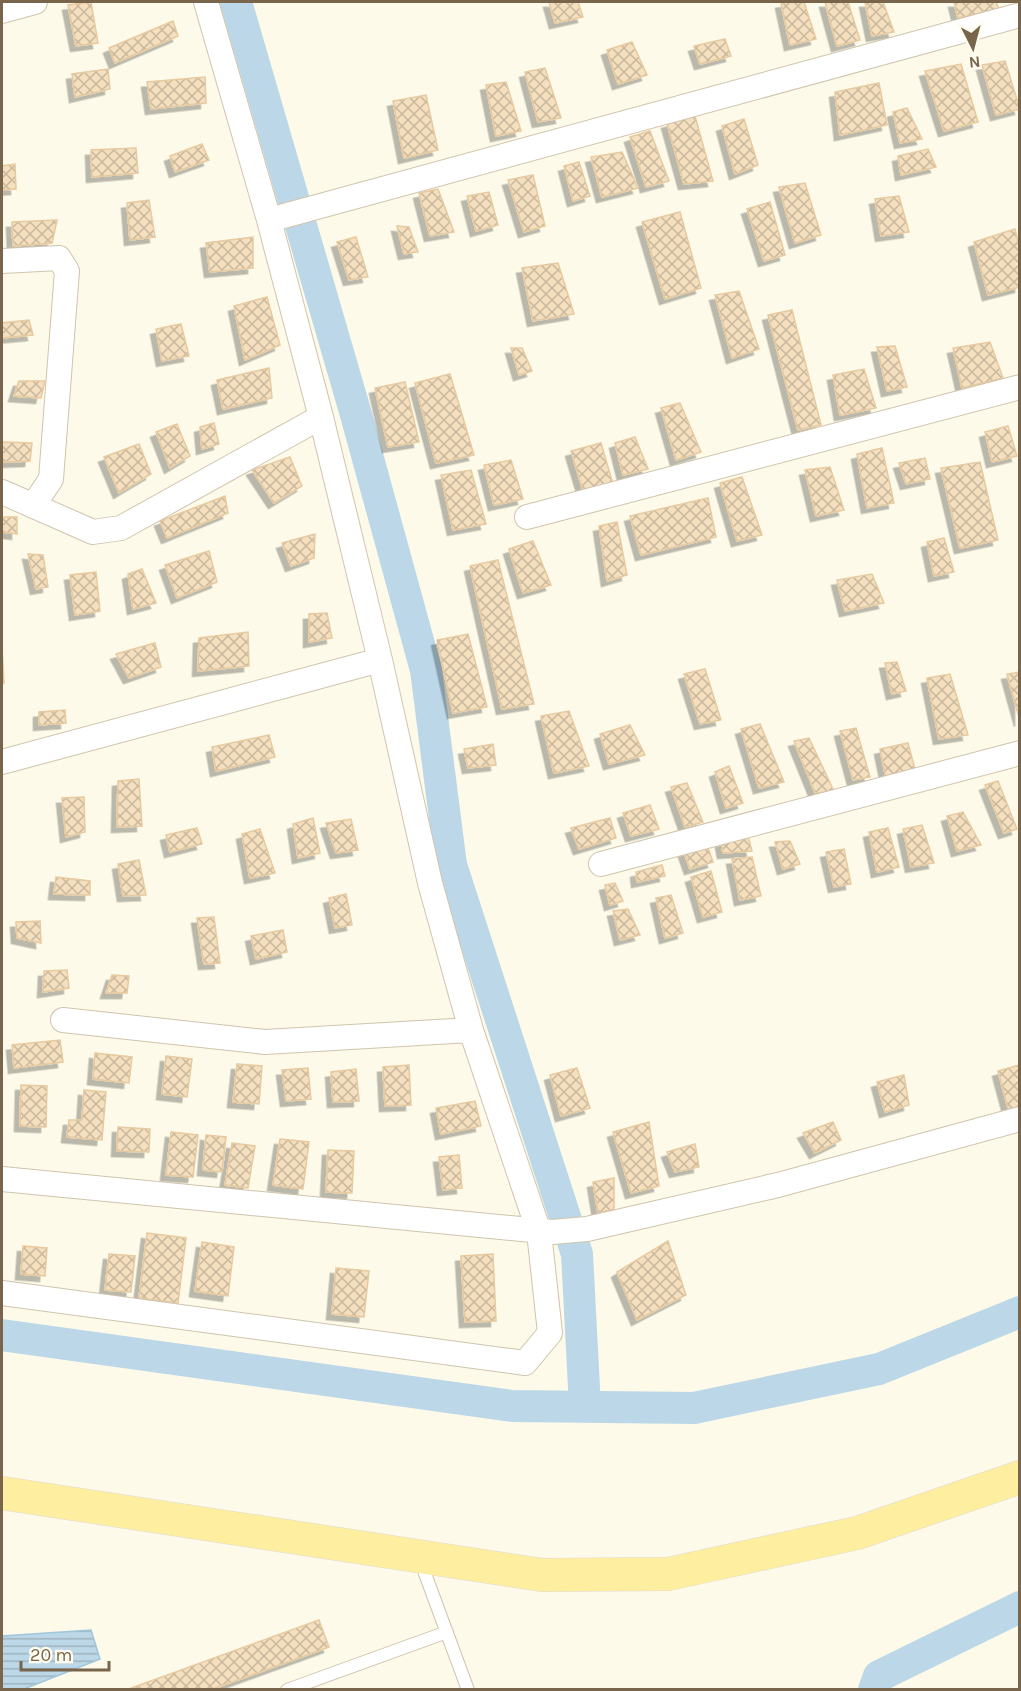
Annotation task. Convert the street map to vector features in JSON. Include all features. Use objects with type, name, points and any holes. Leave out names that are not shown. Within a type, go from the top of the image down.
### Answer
[{"type":"main road","points":[[2,1493],[543,1575],[668,1575],[857,1533],[1020,1477]]},
{"type":"street","points":[[2,11],[35,2]]},
{"type":"street","points":[[2,1293],[525,1363],[550,1333],[546,1232],[471,1030],[430,884],[380,660],[275,218],[206,2]]},
{"type":"street","points":[[275,218],[1020,15]]},
{"type":"street","points":[[2,261],[59,258],[67,271],[51,479],[33,506]]},
{"type":"street","points":[[526,518],[1020,387]]},
{"type":"street","points":[[2,492],[93,532],[121,528],[321,417]]},
{"type":"street","points":[[2,762],[380,660]]},
{"type":"street","points":[[602,864],[1020,753]]},
{"type":"street","points":[[63,1020],[265,1042],[471,1030]]},
{"type":"street","points":[[2,1179],[546,1232],[587,1229],[778,1185],[1020,1119]]},
{"type":"lane","points":[[418,1556],[468,1689]]},
{"type":"lane","points":[[287,1689],[447,1632]]},
{"type":"water","points":[[91,1630],[100,1659],[24,1689],[2,1689],[2,1636]]},
{"type":"building","points":[[91,2],[98,43],[76,46],[68,5]]},
{"type":"building","points":[[549,2],[578,2],[583,17],[555,23]]},
{"type":"building","points":[[804,2],[816,39],[790,45],[781,3]]},
{"type":"building","points":[[825,2],[848,2],[860,40],[837,46]]},
{"type":"building","points":[[865,2],[883,2],[894,32],[872,36]]},
{"type":"building","points":[[954,2],[996,2],[999,9],[958,18]]},
{"type":"building","points":[[173,21],[178,36],[115,63],[109,48]]},
{"type":"building","points":[[725,39],[731,56],[700,64],[694,46]]},
{"type":"building","points":[[632,42],[647,75],[618,84],[607,50]]},
{"type":"building","points":[[1005,61],[1020,109],[996,115],[982,65]]},
{"type":"building","points":[[961,64],[978,122],[944,131],[925,71]]},
{"type":"building","points":[[545,68],[561,118],[538,122],[525,72]]},
{"type":"building","points":[[108,69],[110,89],[75,97],[72,74]]},
{"type":"building","points":[[205,77],[206,103],[151,109],[147,82]]},
{"type":"building","points":[[506,82],[521,131],[496,136],[486,85]]},
{"type":"building","points":[[879,83],[887,125],[840,135],[835,92]]},
{"type":"building","points":[[426,95],[438,150],[404,158],[393,101]]},
{"type":"building","points":[[907,108],[922,139],[900,143],[893,112]]},
{"type":"building","points":[[695,116],[713,181],[684,184],[667,123]]},
{"type":"building","points":[[744,119],[758,165],[735,174],[722,126]]},
{"type":"building","points":[[650,131],[669,181],[646,187],[630,137]]},
{"type":"building","points":[[202,144],[209,160],[175,172],[170,156]]},
{"type":"building","points":[[136,148],[138,173],[92,177],[91,150]]},
{"type":"building","points":[[928,149],[936,167],[901,175],[898,156]]},
{"type":"building","points":[[622,152],[638,188],[602,197],[591,157]]},
{"type":"building","points":[[579,162],[590,196],[573,201],[564,166]]},
{"type":"building","points":[[15,164],[16,189],[2,190],[2,166]]},
{"type":"building","points":[[533,175],[545,226],[524,232],[508,180]]},
{"type":"building","points":[[805,183],[821,235],[795,243],[779,187]]},
{"type":"building","points":[[438,189],[454,232],[430,236],[419,193]]},
{"type":"building","points":[[489,192],[498,225],[476,231],[467,196]]},
{"type":"building","points":[[899,196],[909,232],[881,236],[875,199]]},
{"type":"building","points":[[149,200],[155,237],[130,240],[127,203]]},
{"type":"building","points":[[770,202],[785,255],[764,261],[747,209]]},
{"type":"building","points":[[680,212],[701,288],[665,299],[642,222]]},
{"type":"building","points":[[57,220],[52,243],[13,246],[12,222]]},
{"type":"building","points":[[397,226],[409,227],[418,252],[404,254]]},
{"type":"building","points":[[1015,229],[1020,250],[1020,287],[988,295],[974,242]]},
{"type":"building","points":[[253,237],[253,268],[210,272],[206,243]]},
{"type":"building","points":[[356,237],[368,277],[349,280],[337,242]]},
{"type":"building","points":[[558,263],[574,314],[533,321],[522,268]]},
{"type":"building","points":[[739,291],[759,349],[732,358],[715,295]]},
{"type":"building","points":[[267,297],[280,345],[245,360],[234,306]]},
{"type":"building","points":[[792,310],[821,425],[798,430],[768,315]]},
{"type":"building","points":[[29,320],[33,335],[2,338],[2,323]]},
{"type":"building","points":[[181,324],[189,356],[162,361],[156,329]]},
{"type":"building","points":[[990,342],[1003,378],[962,388],[953,348]]},
{"type":"building","points":[[895,346],[907,387],[887,391],[877,347]]},
{"type":"building","points":[[511,348],[522,348],[532,371],[519,375]]},
{"type":"building","points":[[269,368],[272,398],[223,409],[217,380]]},
{"type":"building","points":[[864,369],[876,408],[840,415],[833,375]]},
{"type":"building","points":[[450,374],[474,455],[436,463],[415,383]]},
{"type":"building","points":[[19,381],[45,381],[41,398],[14,396]]},
{"type":"building","points":[[405,382],[419,442],[388,447],[375,388]]},
{"type":"building","points":[[680,403],[701,452],[676,460],[661,408]]},
{"type":"building","points":[[214,423],[219,444],[202,449],[200,427]]},
{"type":"building","points":[[177,424],[190,456],[170,468],[156,432]]},
{"type":"building","points":[[1008,426],[1017,456],[992,462],[985,432]]},
{"type":"building","points":[[635,437],[648,469],[623,475],[615,443]]},
{"type":"building","points":[[2,442],[32,443],[30,461],[2,462]]},
{"type":"building","points":[[601,443],[613,484],[584,494],[571,451]]},
{"type":"building","points":[[139,444],[151,474],[119,493],[104,457]]},
{"type":"building","points":[[882,448],[894,503],[867,508],[857,454]]},
{"type":"building","points":[[290,457],[302,486],[274,503],[252,470]]},
{"type":"building","points":[[925,458],[930,479],[906,484],[899,463]]},
{"type":"building","points":[[511,460],[523,499],[494,505],[484,465]]},
{"type":"building","points":[[980,462],[998,540],[960,548],[941,468]]},
{"type":"building","points":[[830,467],[844,510],[816,516],[805,470]]},
{"type":"building","points":[[471,470],[486,524],[453,530],[441,475]]},
{"type":"building","points":[[742,477],[762,535],[737,541],[720,483]]},
{"type":"building","points":[[225,496],[228,513],[167,538],[160,521]]},
{"type":"building","points":[[708,498],[716,537],[641,555],[630,516]]},
{"type":"building","points":[[2,517],[17,517],[17,534],[2,532]]},
{"type":"building","points":[[617,522],[627,575],[607,581],[599,526]]},
{"type":"building","points":[[315,534],[314,558],[291,566],[282,543]]},
{"type":"building","points":[[944,538],[954,572],[934,576],[927,542]]},
{"type":"building","points":[[533,541],[551,585],[523,593],[509,549]]},
{"type":"building","points":[[209,551],[217,582],[177,598],[165,565]]},
{"type":"building","points":[[28,554],[43,555],[48,587],[36,589]]},
{"type":"building","points":[[498,560],[534,704],[502,709],[470,566]]},
{"type":"building","points":[[142,569],[156,603],[133,609],[128,574]]},
{"type":"building","points":[[96,572],[100,611],[75,615],[70,575]]},
{"type":"building","points":[[872,574],[884,603],[845,611],[837,580]]},
{"type":"building","points":[[327,613],[332,638],[309,642],[309,614]]},
{"type":"building","points":[[248,632],[249,666],[198,671],[199,638]]},
{"type":"building","points":[[468,634],[487,707],[453,713],[437,640]]},
{"type":"building","points":[[155,643],[161,667],[129,678],[116,654]]},
{"type":"building","points":[[2,648],[4,683],[2,684]]},
{"type":"building","points":[[897,662],[906,691],[892,694],[885,663]]},
{"type":"building","points":[[705,669],[721,720],[700,724],[684,674]]},
{"type":"building","points":[[1020,672],[1020,721],[1007,674]]},
{"type":"building","points":[[950,674],[968,735],[939,739],[927,678]]},
{"type":"building","points":[[65,710],[66,723],[39,725],[39,712]]},
{"type":"building","points":[[569,711],[589,766],[554,773],[541,716]]},
{"type":"building","points":[[760,724],[784,782],[759,788],[741,729]]},
{"type":"building","points":[[630,725],[645,755],[609,764],[600,734]]},
{"type":"building","points":[[856,728],[870,777],[853,780],[840,731]]},
{"type":"building","points":[[269,735],[275,757],[216,771],[212,747]]},
{"type":"building","points":[[809,738],[834,791],[815,793],[794,741]]},
{"type":"building","points":[[908,743],[915,769],[886,778],[880,749]]},
{"type":"building","points":[[493,744],[496,765],[468,768],[464,749]]},
{"type":"building","points":[[729,766],[743,803],[726,808],[715,772]]},
{"type":"building","points":[[139,779],[142,826],[117,827],[118,781]]},
{"type":"building","points":[[998,781],[1017,829],[1004,833],[985,785]]},
{"type":"building","points":[[687,783],[703,822],[685,827],[671,787]]},
{"type":"building","points":[[84,797],[85,832],[66,837],[62,798]]},
{"type":"building","points":[[650,805],[659,829],[631,836],[623,813]]},
{"type":"building","points":[[963,812],[981,845],[957,851],[947,816]]},
{"type":"building","points":[[313,818],[320,853],[298,858],[293,824]]},
{"type":"building","points":[[610,818],[616,838],[579,849],[571,828]]},
{"type":"building","points":[[351,819],[358,850],[336,853],[326,823]]},
{"type":"building","points":[[922,825],[934,863],[911,867],[903,829]]},
{"type":"building","points":[[197,828],[202,844],[170,852],[166,835]]},
{"type":"building","points":[[888,828],[899,867],[877,872],[869,832]]},
{"type":"building","points":[[260,829],[275,873],[250,878],[242,834]]},
{"type":"building","points":[[748,836],[752,851],[723,853],[721,842]]},
{"type":"building","points":[[790,841],[800,864],[783,869],[775,842]]},
{"type":"building","points":[[707,845],[713,862],[690,869],[684,852]]},
{"type":"building","points":[[844,849],[851,884],[834,887],[826,852]]},
{"type":"building","points":[[752,857],[761,896],[740,900],[732,859]]},
{"type":"building","points":[[139,860],[146,895],[123,896],[118,864]]},
{"type":"building","points":[[662,865],[665,876],[637,882],[636,872]]},
{"type":"building","points":[[711,871],[722,912],[703,917],[691,877]]},
{"type":"building","points":[[56,877],[90,881],[90,895],[54,894]]},
{"type":"building","points":[[615,883],[623,901],[610,905],[605,885]]},
{"type":"building","points":[[346,894],[352,925],[335,928],[329,898]]},
{"type":"building","points":[[671,895],[683,933],[665,938],[656,898]]},
{"type":"building","points":[[628,909],[640,935],[620,940],[613,911]]},
{"type":"building","points":[[214,917],[220,963],[204,964],[197,918]]},
{"type":"building","points":[[40,921],[41,943],[17,938],[16,922]]},
{"type":"building","points":[[283,930],[287,952],[256,959],[251,936]]},
{"type":"building","points":[[67,970],[69,988],[43,992],[44,971]]},
{"type":"building","points":[[112,975],[129,976],[127,993],[106,993]]},
{"type":"building","points":[[60,1040],[63,1062],[14,1068],[12,1045]]},
{"type":"building","points":[[95,1053],[132,1057],[129,1083],[93,1079]]},
{"type":"building","points":[[166,1056],[192,1059],[187,1097],[162,1094]]},
{"type":"building","points":[[237,1064],[262,1066],[259,1104],[233,1102]]},
{"type":"building","points":[[409,1065],[411,1105],[385,1106],[383,1067]]},
{"type":"building","points":[[1019,1065],[1020,1110],[1009,1112],[998,1071]]},
{"type":"building","points":[[308,1068],[311,1099],[286,1101],[282,1070]]},
{"type":"building","points":[[577,1068],[590,1108],[561,1116],[550,1075]]},
{"type":"building","points":[[356,1069],[359,1101],[333,1102],[331,1072]]},
{"type":"building","points":[[904,1075],[909,1105],[885,1112],[877,1082]]},
{"type":"building","points":[[21,1085],[47,1086],[46,1127],[20,1126]]},
{"type":"building","points":[[84,1090],[106,1092],[102,1140],[67,1137],[69,1120],[82,1120]]},
{"type":"building","points":[[475,1101],[481,1126],[441,1134],[436,1108]]},
{"type":"building","points":[[649,1122],[659,1186],[631,1193],[613,1132]]},
{"type":"building","points":[[833,1122],[841,1140],[815,1153],[803,1133]]},
{"type":"building","points":[[118,1127],[150,1129],[149,1152],[117,1151]]},
{"type":"building","points":[[171,1132],[198,1135],[193,1177],[166,1175]]},
{"type":"building","points":[[206,1135],[226,1137],[222,1172],[203,1170]]},
{"type":"building","points":[[280,1139],[309,1142],[303,1189],[273,1185]]},
{"type":"building","points":[[232,1143],[255,1146],[248,1188],[225,1185]]},
{"type":"building","points":[[695,1144],[699,1167],[675,1172],[667,1152]]},
{"type":"building","points":[[328,1150],[354,1151],[352,1193],[326,1192]]},
{"type":"building","points":[[459,1155],[462,1188],[443,1190],[439,1157]]},
{"type":"building","points":[[614,1178],[614,1209],[598,1213],[593,1182]]},
{"type":"building","points":[[147,1233],[186,1238],[178,1303],[139,1298]]},
{"type":"building","points":[[668,1241],[686,1295],[637,1320],[617,1272]]},
{"type":"building","points":[[202,1242],[234,1247],[228,1296],[195,1291]]},
{"type":"building","points":[[23,1246],[47,1248],[45,1276],[21,1274]]},
{"type":"building","points":[[109,1254],[135,1256],[131,1292],[105,1290]]},
{"type":"building","points":[[493,1254],[496,1321],[465,1322],[461,1256]]},
{"type":"building","points":[[336,1268],[369,1271],[364,1317],[332,1314]]},
{"type":"building","points":[[319,1620],[329,1647],[210,1690],[126,1690]]},
{"type":"waterway","points":[[236,2],[355,411],[426,670],[451,865],[577,1254],[585,1407]]},
{"type":"waterway","points":[[2,1335],[512,1406],[694,1408],[879,1369],[1020,1312]]},
{"type":"waterway","points":[[874,1690],[879,1676],[1020,1607]]}]
